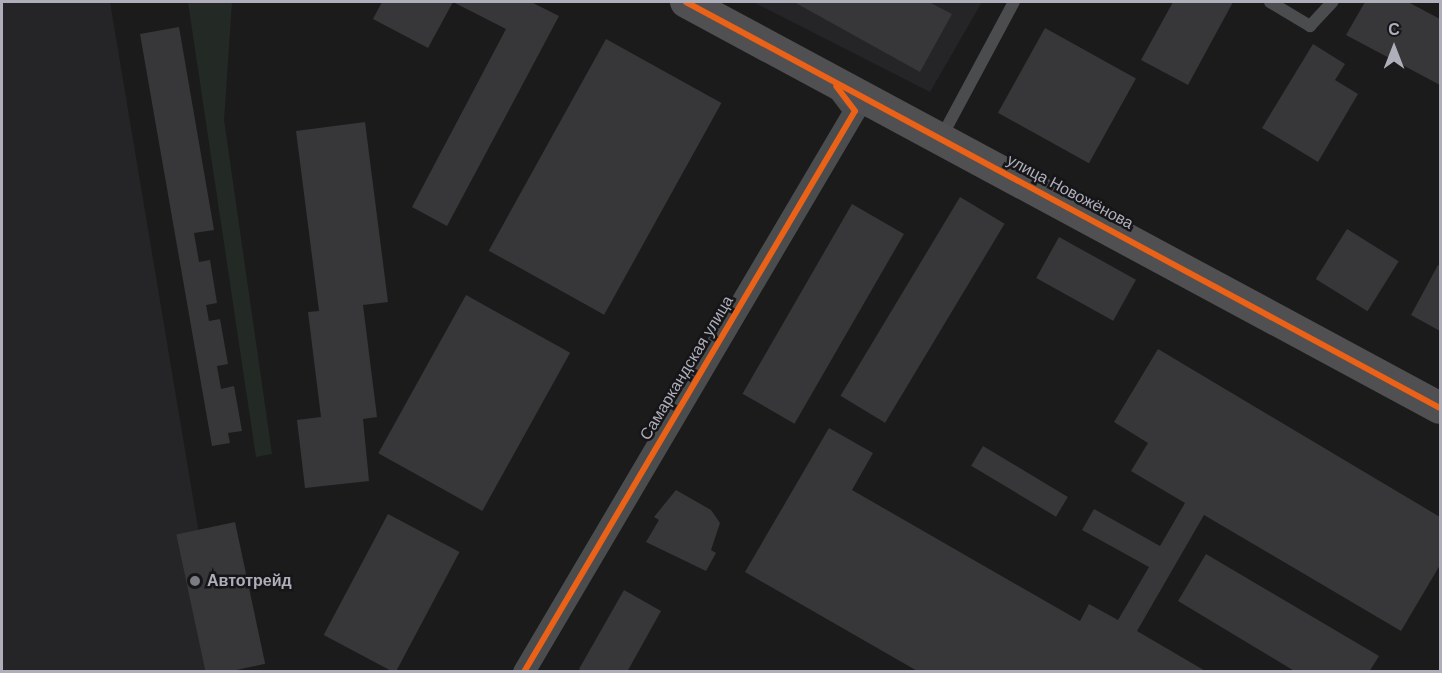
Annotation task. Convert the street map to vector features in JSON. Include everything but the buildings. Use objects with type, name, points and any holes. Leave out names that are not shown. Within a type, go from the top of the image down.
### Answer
[{"type":"street","name":"улица Новожёнова","points":[[686,2],[1440,408]]},
{"type":"street","name":"Самаркандская улица","points":[[524,672],[855,111],[832,81]]},
{"type":"lane","points":[[941,138],[1014,2]]},
{"type":"lane","points":[[1270,2],[1310,26],[1332,2]]},
{"type":"shaded area","points":[[2,2],[110,2],[222,671],[2,671]]},
{"type":"shaded area","points":[[188,2],[232,2],[224,120],[272,454],[256,457]]},
{"type":"shaded area","points":[[753,2],[982,2],[930,92]]},
{"type":"cycle path","points":[[686,2],[1440,408]]},
{"type":"cycle path","points":[[524,672],[855,111],[836,86]]},
{"type":"place","name":"Автотрейд","points":[[195,581]]}]
